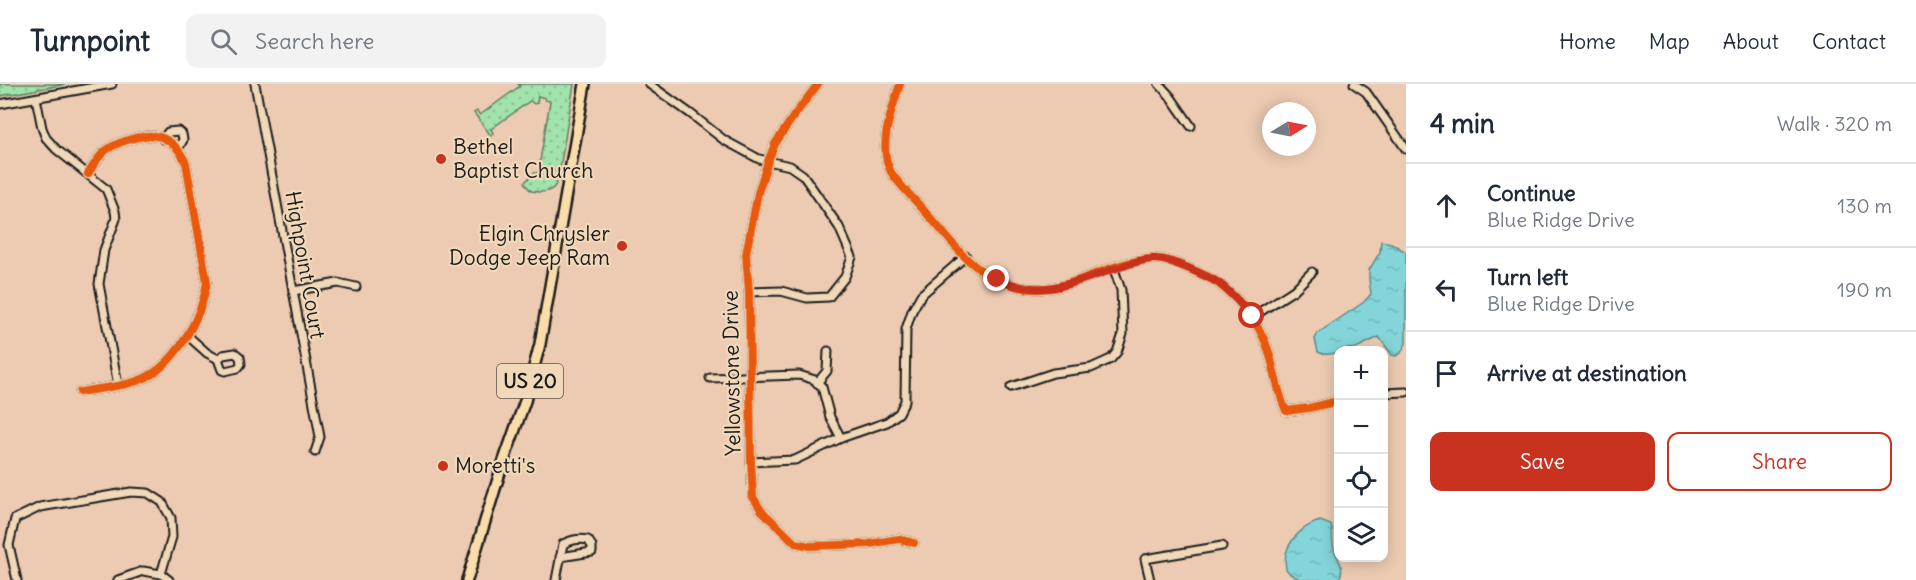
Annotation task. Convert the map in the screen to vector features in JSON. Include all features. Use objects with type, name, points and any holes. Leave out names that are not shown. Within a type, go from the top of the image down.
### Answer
[{"type":"highway","name":"US 20","points":[[466,580],[525,401],[540,344],[585,84]]},
{"type":"street","points":[[0,104],[112,84]]},
{"type":"street","name":"Highpoint Court","points":[[255,84],[320,437],[315,452]]},
{"type":"street","points":[[649,84],[724,140],[759,159],[790,166],[803,175],[839,227],[852,257],[845,277],[829,297],[807,298],[781,291],[749,292]]},
{"type":"street","name":"Yellowstone Drive","points":[[818,84],[775,144],[758,193],[746,254],[749,292],[753,497],[761,510],[795,543],[810,546],[869,544],[898,539],[914,543]]},
{"type":"street","points":[[900,84],[888,126],[885,152],[891,172],[982,272],[1019,287],[1035,289],[1072,284],[1132,262],[1156,258],[1183,266],[1220,284],[1252,316],[1267,346],[1278,391],[1286,411],[1334,402]]},
{"type":"street","points":[[1159,84],[1191,126]]},
{"type":"street","points":[[1354,84],[1366,92],[1406,149]]},
{"type":"street","points":[[36,98],[46,138],[56,149],[106,189],[115,211],[115,225],[104,250],[99,284],[118,385]]},
{"type":"street","points":[[163,138],[168,132],[178,131],[182,134],[183,140],[178,149]]},
{"type":"street","points":[[80,392],[140,380],[162,367],[188,336],[205,299],[207,282],[186,164],[178,149],[158,136],[138,138],[112,146],[101,155],[88,174]]},
{"type":"street","points":[[751,462],[795,460],[842,438],[887,422],[899,413],[906,401],[906,329],[912,311],[921,295],[966,256]]},
{"type":"street","points":[[1011,387],[1053,373],[1092,368],[1111,358],[1117,352],[1123,334],[1121,290],[1114,269]]},
{"type":"street","points":[[1252,316],[1294,290],[1312,272]]},
{"type":"street","points":[[293,291],[338,283],[356,287]]},
{"type":"street","points":[[188,336],[207,353],[218,359]]},
{"type":"street","points":[[817,382],[827,371],[828,351]]},
{"type":"street","points":[[710,378],[800,375],[817,382],[822,387],[830,417],[842,438]]},
{"type":"street","points":[[1388,393],[1406,392]]},
{"type":"street","points":[[17,580],[9,545],[15,519],[40,507],[131,492],[148,493],[162,502],[171,518],[171,537],[161,574]]},
{"type":"street","points":[[556,580],[560,557],[563,544],[571,540],[588,540],[592,546],[592,552],[560,557]]},
{"type":"street","points":[[1150,580],[1145,558],[1222,546]]},
{"type":"street","points":[[118,580],[143,572],[161,574],[169,580]]},
{"type":"green space","points":[[0,84],[67,84],[0,96]]},
{"type":"green space","points":[[518,84],[574,84],[558,180],[548,191],[531,191],[525,182],[534,173],[538,173],[550,101],[538,96],[537,103],[530,101],[491,129],[493,133],[491,136],[474,113],[477,111],[480,115],[520,86]]},
{"type":"water","points":[[1381,241],[1391,243],[1406,252],[1406,343],[1401,353],[1396,356],[1392,355],[1388,346],[1379,337],[1360,346],[1334,346],[1334,353],[1318,352],[1315,339],[1318,333],[1364,302],[1371,294],[1369,270],[1380,252]]},
{"type":"water","points":[[1320,521],[1331,525],[1334,562],[1339,562],[1342,572],[1338,580],[1301,580],[1286,569],[1286,553],[1293,539],[1312,524]]},
{"type":"cycle path","points":[[818,84],[775,144],[758,193],[746,254],[749,292],[753,497],[761,510],[795,543],[810,546],[869,544],[899,539],[914,543]]},
{"type":"cycle path","points":[[900,84],[887,128],[885,151],[891,172],[976,267],[1009,284],[1031,289],[1051,288],[1070,283],[1130,262],[1158,259],[1186,267],[1215,281],[1238,301],[1253,320],[1265,340],[1286,411],[1334,402]]},
{"type":"cycle path","points":[[80,392],[140,380],[165,364],[193,325],[207,282],[186,163],[173,144],[154,136],[129,140],[113,146],[102,154],[88,174]]},
{"type":"place","name":"Bethel Baptist Church","points":[[441,159]]},
{"type":"place","name":"Elgin Chrysler Dodge Jeep Ram","points":[[622,246]]},
{"type":"place","name":"Moretti's","points":[[443,466]]},
{"type":"route","points":[[997,279],[1019,287],[1035,289],[1060,287],[1132,262],[1156,258],[1183,266],[1220,284],[1252,316]]}]
